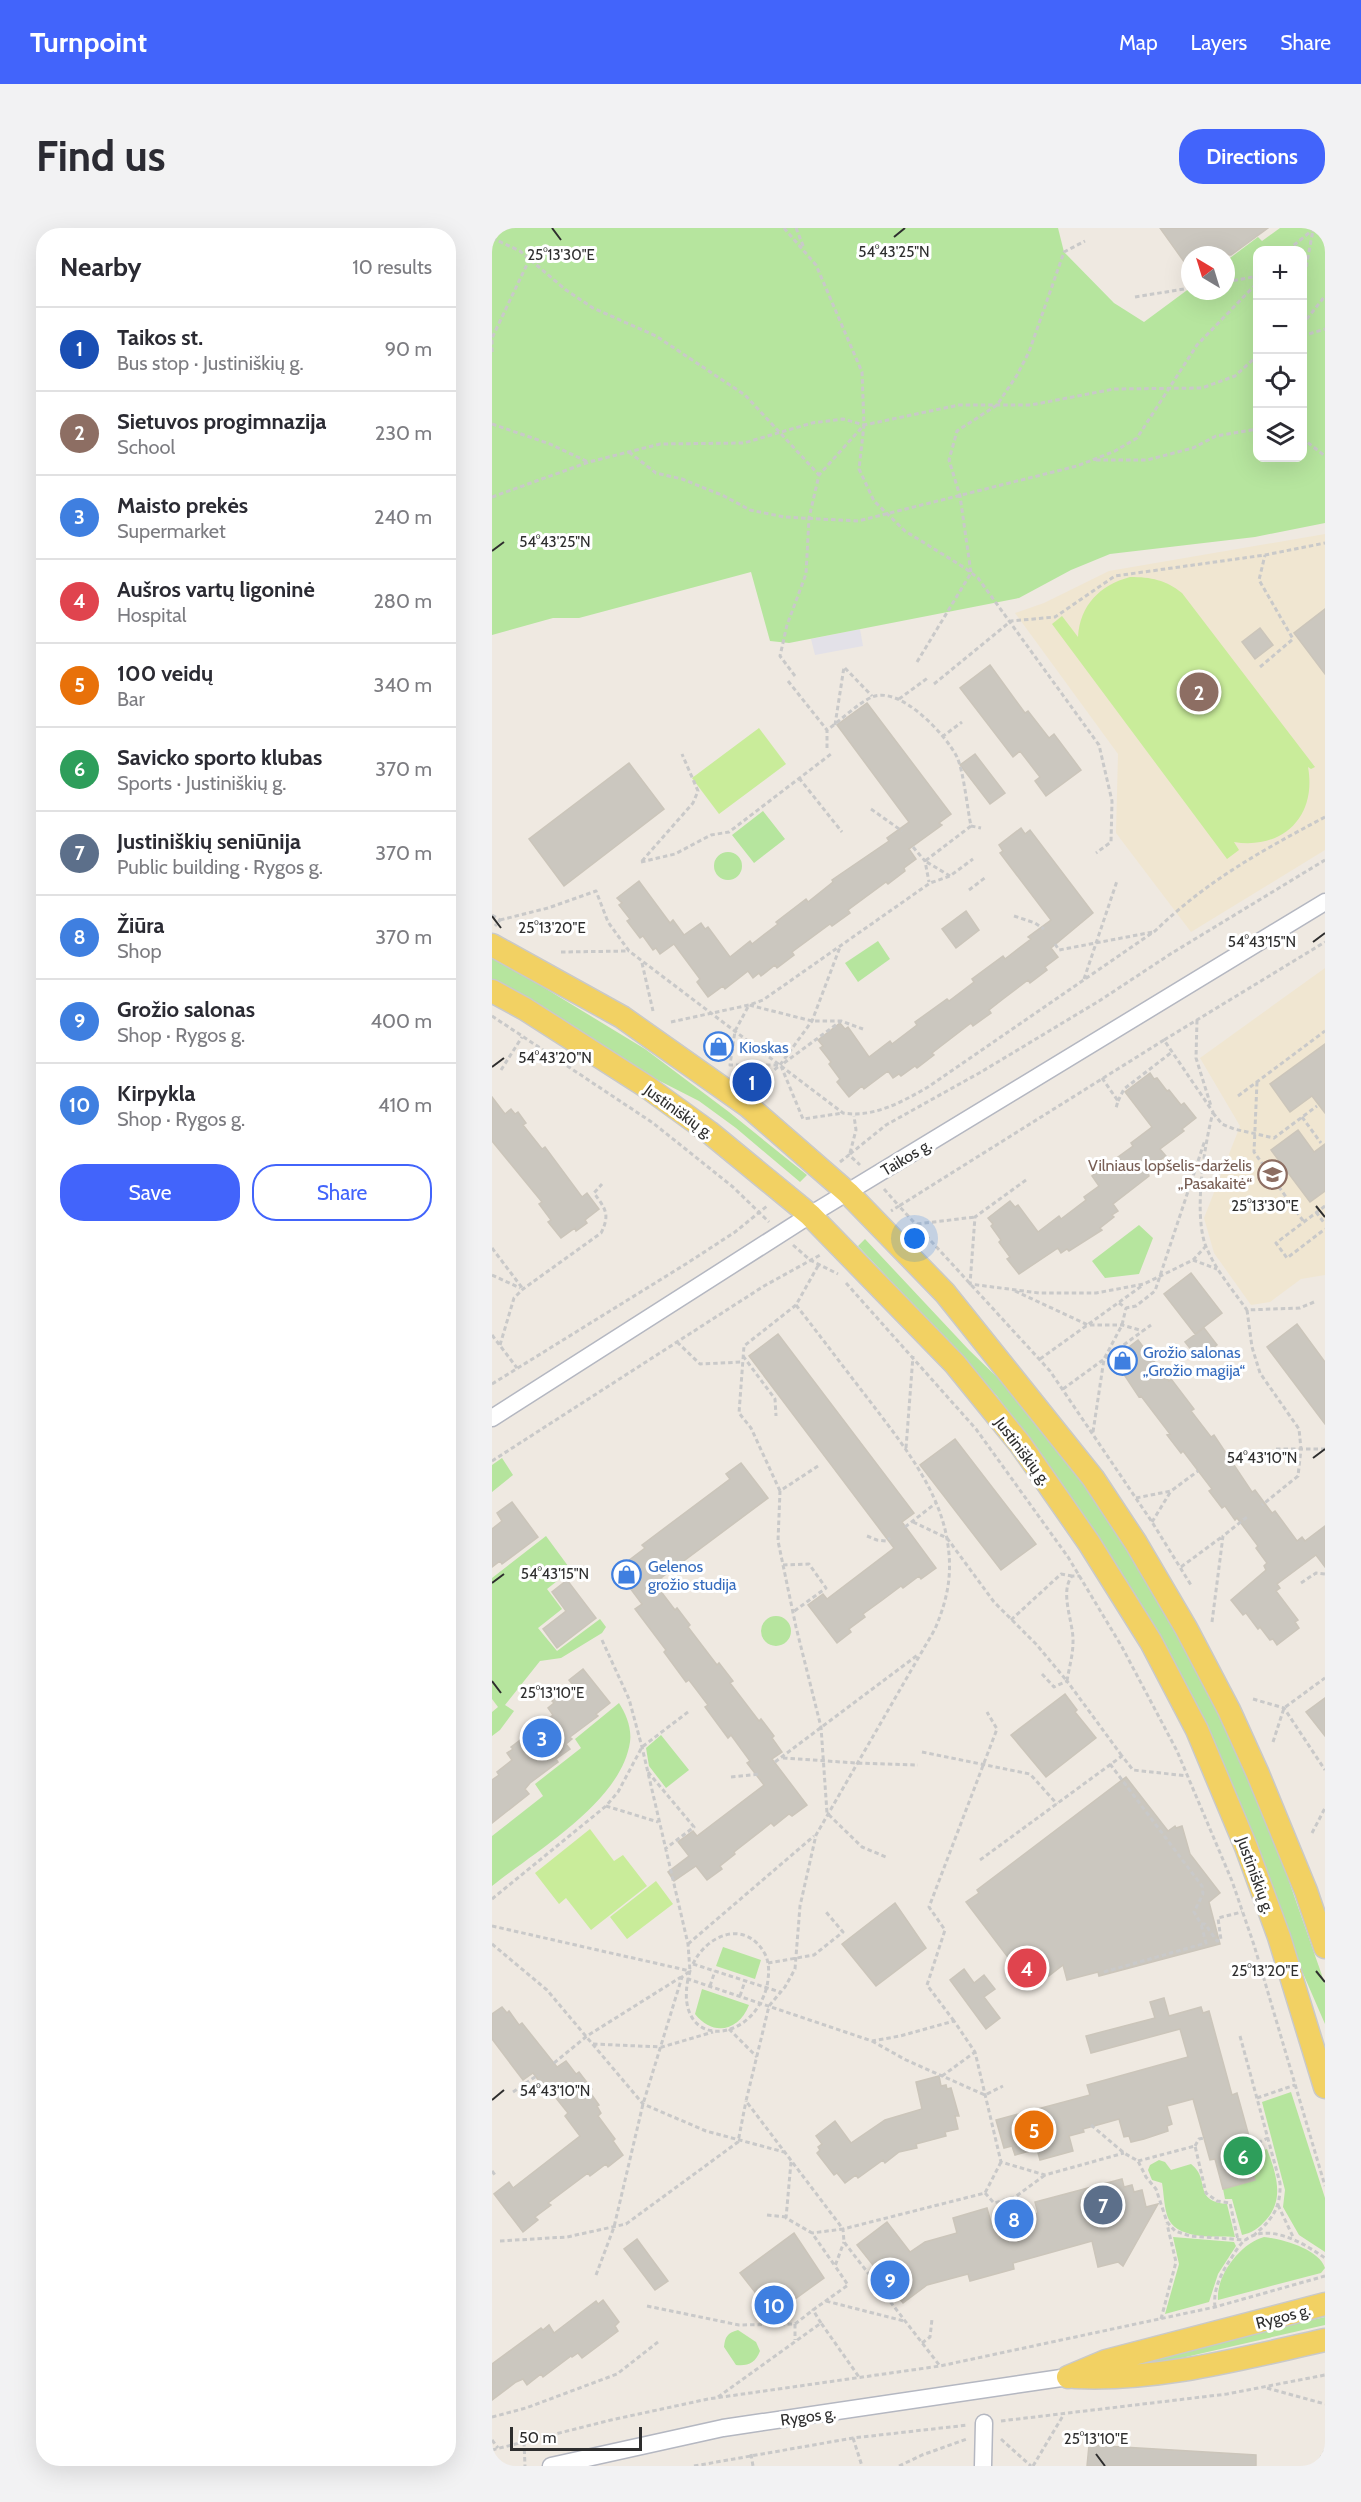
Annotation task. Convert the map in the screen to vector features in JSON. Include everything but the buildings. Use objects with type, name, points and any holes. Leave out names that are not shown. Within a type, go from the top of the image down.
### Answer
[{"type":"main road","points":[[492,945],[622,1017],[748,1106],[848,1193],[945,1293],[1086,1470],[1136,1543],[1186,1628],[1229,1710],[1283,1835],[1325,1947]]},
{"type":"main road","name":"Justiniškių g.","points":[[492,991],[536,1016],[647,1087],[709,1132],[810,1215],[955,1364],[1020,1444],[1089,1543],[1151,1642],[1197,1730],[1246,1847],[1279,1937],[1325,2087]]},
{"type":"main road","name":"Rygos g.","points":[[1068,2377],[1106,2361],[1325,2304]]},
{"type":"main road","name":"Rygos g.","points":[[1068,2377],[1112,2379],[1152,2376],[1325,2340]]},
{"type":"street","name":"Taikos g.","points":[[492,1418],[780,1233],[1325,902]]},
{"type":"street","name":"Rygos g.","points":[[551,2466],[723,2428],[1068,2377]]},
{"type":"street","points":[[983,2466],[984,2427]]},
{"type":"path","points":[[784,228],[816,265],[861,372],[864,425],[859,469],[874,501],[905,531],[978,578],[1100,745],[1112,801],[1111,842],[1096,853]]},
{"type":"path","points":[[796,228],[806,252]]},
{"type":"path","points":[[1293,246],[1314,229]]},
{"type":"path","points":[[1307,264],[1314,229]]},
{"type":"path","points":[[492,238],[520,251],[566,290],[593,308],[656,336],[736,388],[819,475]]},
{"type":"path","points":[[918,662],[970,573],[960,496],[949,460],[957,431],[998,405],[1029,352],[1064,252],[1085,241]]},
{"type":"path","points":[[492,352],[492,338],[530,258]]},
{"type":"path","points":[[1235,280],[1253,277]]},
{"type":"path","points":[[629,452],[656,473],[693,483],[750,510],[784,517],[858,522],[1077,466],[1115,451],[1137,438],[1197,345],[1253,286]]},
{"type":"path","points":[[1135,297],[1181,289]]},
{"type":"path","points":[[1307,319],[1325,297]]},
{"type":"path","points":[[1307,334],[1325,329]]},
{"type":"path","points":[[492,497],[589,462],[660,444],[744,443],[812,423],[843,419],[864,425],[959,405],[1031,405],[1114,389],[1202,388],[1235,376],[1253,359]]},
{"type":"path","points":[[492,424],[550,444],[589,462]]},
{"type":"path","points":[[795,676],[780,656],[787,625],[806,574],[810,518],[819,475],[864,425]]},
{"type":"path","points":[[1093,460],[1148,460],[1193,448],[1216,436],[1253,430]]},
{"type":"path","points":[[1307,442],[1325,456]]},
{"type":"path","points":[[934,684],[1011,621],[1055,617],[1115,576],[1266,555],[1325,543]]},
{"type":"path","points":[[1260,667],[1293,639],[1259,580],[1266,555]]},
{"type":"path","points":[[835,725],[844,667],[872,696]]},
{"type":"path","points":[[899,699],[929,677]]},
{"type":"path","points":[[788,681],[827,730],[827,748]]},
{"type":"path","points":[[827,730],[872,696],[886,695],[899,699],[933,724],[957,758],[971,825]]},
{"type":"path","points":[[942,736],[962,722]]},
{"type":"path","points":[[682,754],[698,791],[693,803],[641,862],[675,854],[711,835],[729,832],[831,754]]},
{"type":"path","points":[[799,778],[842,832]]},
{"type":"path","points":[[871,809],[902,831]]},
{"type":"path","points":[[780,1065],[803,1119],[843,1113],[860,1116],[901,1102],[928,1087],[1155,931],[1175,911],[1232,868],[1325,817]]},
{"type":"path","points":[[971,825],[981,828]]},
{"type":"path","points":[[925,861],[971,825]]},
{"type":"path","points":[[913,847],[925,861],[950,876]]},
{"type":"path","points":[[671,1022],[763,1000],[930,883],[950,876],[973,859]]},
{"type":"path","points":[[854,1115],[856,1130],[849,1155],[886,1125],[981,1072],[1089,1007],[1172,953],[1325,860]]},
{"type":"path","points":[[925,861],[930,883]]},
{"type":"path","points":[[969,890],[986,877]]},
{"type":"path","points":[[1083,981],[1117,881]]},
{"type":"path","points":[[492,930],[500,920],[548,908],[596,891],[608,922],[629,951],[843,1113]]},
{"type":"path","points":[[492,915],[500,920]]},
{"type":"path","points":[[1014,916],[1035,922],[1044,929]]},
{"type":"path","points":[[1055,944],[1059,950],[1155,931]]},
{"type":"path","points":[[1191,1585],[1136,1498],[1063,1389],[1040,1359],[899,1206],[1102,1078],[1325,942]]},
{"type":"path","points":[[780,1065],[812,1020],[840,945]]},
{"type":"path","points":[[561,952],[629,951]]},
{"type":"path","points":[[642,961],[653,1011]]},
{"type":"path","points":[[749,1005],[812,1020],[841,1021],[863,1029]]},
{"type":"path","points":[[749,1005],[735,1031],[730,1065],[780,1065]]},
{"type":"path","points":[[492,1016],[653,1123],[734,1187],[810,1260],[838,1274],[976,1429],[1080,1576],[1122,1647],[1177,1751],[1224,1862],[1254,1945],[1325,2186]]},
{"type":"path","points":[[1119,1303],[1126,1308],[1136,1306],[1155,1291],[1158,1276],[1208,1132],[1213,1112],[1205,1093],[1196,1058],[1197,1020]]},
{"type":"path","points":[[757,1084],[841,1021]]},
{"type":"path","points":[[1238,1096],[1325,1031]]},
{"type":"path","points":[[1320,1035],[1325,1037]]},
{"type":"path","points":[[501,1070],[522,1037]]},
{"type":"path","points":[[1164,1040],[1222,1124],[1274,1138],[1317,1106]]},
{"type":"path","points":[[1116,1107],[1124,1089],[1173,1052]]},
{"type":"path","points":[[1102,1078],[1118,1101]]},
{"type":"path","points":[[1257,1082],[1254,1152],[1304,1221]]},
{"type":"path","points":[[1302,1117],[1321,1143]]},
{"type":"path","points":[[1208,1132],[1199,1219],[1206,1245],[1218,1269],[1247,1310],[1252,1347],[1260,1373],[1299,1430],[1298,1476],[1262,1505]]},
{"type":"path","points":[[916,1224],[975,1217],[1026,1180]]},
{"type":"path","points":[[500,1345],[514,1298],[523,1289],[601,1233],[608,1221],[604,1206],[594,1193],[602,1184]]},
{"type":"path","points":[[1325,1206],[1276,1243],[1287,1258],[1325,1229]]},
{"type":"path","points":[[1316,1212],[1325,1224]]},
{"type":"path","points":[[970,1284],[975,1217]]},
{"type":"path","points":[[1040,1359],[1144,1284],[1193,1260],[1206,1245]]},
{"type":"path","points":[[492,1248],[523,1289]]},
{"type":"path","points":[[1193,1260],[1218,1269]]},
{"type":"path","points":[[819,1264],[796,1305],[744,1346],[738,1413],[751,1428],[780,1491],[778,1541],[821,1727],[827,1813],[862,1847],[886,1857]]},
{"type":"path","points":[[492,1275],[523,1289]]},
{"type":"path","points":[[970,1284],[1039,1293],[1096,1293],[1144,1284]]},
{"type":"path","points":[[1012,1290],[1088,1325],[1122,1325],[1143,1331]]},
{"type":"path","points":[[1247,1310],[1300,1308],[1314,1302]]},
{"type":"path","points":[[500,2241],[567,2237],[626,2224],[738,2142],[769,2006],[795,1969],[800,1906],[816,1835],[935,1629],[946,1601],[950,1577],[947,1538],[936,1503],[906,1449],[796,1305]]},
{"type":"path","points":[[1092,1433],[1104,1359],[1122,1325],[1126,1308]]},
{"type":"path","points":[[1063,1389],[1151,1325]]},
{"type":"path","points":[[492,1335],[517,1368]]},
{"type":"path","points":[[677,1342],[700,1364],[742,1362]]},
{"type":"path","points":[[743,1356],[775,1398],[776,1416]]},
{"type":"path","points":[[906,1449],[913,1356]]},
{"type":"path","points":[[1276,1449],[1325,1449]]},
{"type":"path","points":[[780,1491],[818,1466]]},
{"type":"path","points":[[1152,1522],[1171,1491],[1198,1471]]},
{"type":"path","points":[[1136,1498],[1171,1491]]},
{"type":"path","points":[[905,1527],[936,1503]]},
{"type":"path","points":[[1180,1567],[1247,1516]]},
{"type":"path","points":[[912,1522],[947,1538],[994,1602],[1036,1644],[1066,1681],[1133,1770],[1188,1776]]},
{"type":"path","points":[[867,1536],[886,1541],[890,1538]]},
{"type":"path","points":[[1212,1622],[1223,1536]]},
{"type":"path","points":[[783,1565],[809,1564],[826,1588],[793,1612]]},
{"type":"path","points":[[1301,1583],[1316,1572],[1325,1574]]},
{"type":"path","points":[[1011,1620],[1061,1574],[1080,1576]]},
{"type":"path","points":[[1066,1681],[1073,1642],[1067,1595],[1068,1581],[1072,1576]]},
{"type":"path","points":[[602,1640],[628,1699],[642,1747],[688,1944],[690,1971]]},
{"type":"path","points":[[775,1762],[920,1653]]},
{"type":"path","points":[[1042,1674],[1054,1687],[1066,1681]]},
{"type":"path","points":[[1273,1742],[1284,1708],[1325,1678]]},
{"type":"path","points":[[1253,1699],[1284,1708],[1325,1770]]},
{"type":"path","points":[[492,1899],[606,1806],[618,1792],[642,1747],[688,1712]]},
{"type":"path","points":[[812,2233],[843,2229],[984,2193],[1001,2162],[975,2052],[927,1985],[945,1930],[929,1906],[997,1729],[987,1712]]},
{"type":"path","points":[[922,1752],[1030,1774],[1057,1804]]},
{"type":"path","points":[[980,1860],[1122,1756]]},
{"type":"path","points":[[781,1757],[918,1765]]},
{"type":"path","points":[[1104,1972],[1206,1943],[1201,1924],[1194,1912],[1203,1894],[1202,1887],[1110,1764]]},
{"type":"path","points":[[647,1770],[694,1827],[664,1849]]},
{"type":"path","points":[[731,1777],[760,1774]]},
{"type":"path","points":[[606,1806],[658,1822]]},
{"type":"path","points":[[1312,1833],[1325,1808]]},
{"type":"path","points":[[688,1944],[816,1835]]},
{"type":"path","points":[[768,1963],[814,1955],[843,1932],[826,1912]]},
{"type":"path","points":[[1201,1924],[1205,1924],[1217,1941],[1221,1940],[1218,1918],[1242,1912]]},
{"type":"path","points":[[492,1926],[690,1971]]},
{"type":"path","points":[[593,2044],[662,2047],[729,2029],[744,2023],[761,2003],[766,1988],[768,1963],[765,1954],[755,1942],[748,1938],[728,1934],[718,1936],[708,1944],[690,1971],[687,1994],[691,2015],[705,2030],[715,2032]]},
{"type":"path","points":[[492,1944],[547,1990],[643,2103],[706,2131],[738,2142],[786,2153]]},
{"type":"path","points":[[693,1964],[780,1992]]},
{"type":"path","points":[[554,2063],[587,2036],[690,1971]]},
{"type":"path","points":[[710,1986],[715,1971]]},
{"type":"path","points":[[596,2275],[614,2228],[643,2103],[682,1977]]},
{"type":"path","points":[[688,1978],[872,2041],[906,2060],[985,2095]]},
{"type":"path","points":[[740,1996],[745,1981]]},
{"type":"path","points":[[872,2041],[954,2021]]},
{"type":"path","points":[[729,2029],[757,2057]]},
{"type":"path","points":[[1240,2036],[1280,2183],[1275,2214],[1253,2236]]},
{"type":"path","points":[[942,2076],[975,2052]]},
{"type":"path","points":[[513,2092],[538,2075]]},
{"type":"path","points":[[1257,2098],[1295,2085]]},
{"type":"path","points":[[985,2095],[1003,2086]]},
{"type":"path","points":[[747,2101],[843,2229],[844,2242],[836,2266]]},
{"type":"path","points":[[1091,2125],[1124,2153],[1138,2161],[1146,2177],[1156,2189],[1167,2222],[1176,2262],[1161,2319]]},
{"type":"path","points":[[1204,2138],[1199,2139],[1195,2146],[1206,2193],[1217,2201],[1230,2203],[1238,2240]]},
{"type":"path","points":[[1251,2146],[1268,2138]]},
{"type":"path","points":[[1138,2161],[1195,2146]]},
{"type":"path","points":[[984,2193],[994,2203],[1015,2197],[1046,2175],[1124,2153]]},
{"type":"path","points":[[786,2218],[792,2161]]},
{"type":"path","points":[[1001,2162],[1046,2175]]},
{"type":"path","points":[[492,2171],[495,2175]]},
{"type":"path","points":[[1278,2205],[1294,2239]]},
{"type":"path","points":[[647,2306],[739,2325],[795,2324],[848,2285],[812,2233],[786,2218],[767,2215]]},
{"type":"path","points":[[1167,2222],[1175,2231],[1190,2236],[1245,2240],[1260,2233],[1294,2239],[1325,2258]]},
{"type":"path","points":[[1215,2307],[1214,2298],[1222,2272],[1245,2240]]},
{"type":"path","points":[[844,2242],[940,2366]]},
{"type":"path","points":[[492,2450],[611,2420],[717,2398],[940,2366],[1215,2307],[1325,2276]]},
{"type":"path","points":[[825,2301],[906,2322]]},
{"type":"path","points":[[813,2310],[859,2378]]},
{"type":"path","points":[[922,2343],[930,2337],[932,2319]]},
{"type":"path","points":[[717,2398],[821,2323]]},
{"type":"path","points":[[795,2324],[795,2342]]},
{"type":"path","points":[[492,2417],[526,2408],[617,2374],[658,2342]]},
{"type":"path","points":[[694,2466],[751,2454],[853,2438],[984,2427],[1064,2414],[1266,2388],[1325,2375]]},
{"type":"path","points":[[1266,2388],[1325,2404]]},
{"type":"path","points":[[984,2427],[1032,2466],[1064,2414]]},
{"type":"path","points":[[899,2466],[984,2427]]},
{"type":"path","points":[[853,2438],[861,2466]]},
{"type":"path","points":[[492,2440],[498,2448]]},
{"type":"path","points":[[524,2442],[525,2466]]},
{"type":"path","points":[[1316,2466],[1325,2451]]},
{"type":"path","points":[[751,2454],[753,2466]]},
{"type":"shaded area","points":[[1325,534],[1325,850],[1191,932],[1116,833],[1118,754],[1015,613],[1044,603],[1109,571]]},
{"type":"shaded area","points":[[860,629],[863,646],[815,655],[811,639]]},
{"type":"shaded area","name":"Vilniaus lopšelis-darželis „Pasakaitė“","points":[[1325,968],[1325,1275],[1301,1279],[1270,1302],[1251,1305],[1214,1253],[1204,1218],[1240,1126],[1200,1058]]},
{"type":"green space","points":[[492,228],[1058,228],[1064,252],[1114,303],[1144,322],[1181,295],[1181,300],[1235,300],[1235,254],[1258,237],[1262,241],[1280,228],[1325,228],[1325,523],[1255,537],[1110,554],[1071,570],[1019,598],[789,643],[770,641],[751,572],[579,618],[553,618],[492,635]]},
{"type":"green space","points":[[1130,577],[1158,580],[1182,593],[1315,767],[1311,769],[1308,767],[1307,801],[1301,814],[1293,826],[1281,835],[1268,841],[1234,842],[1239,850],[1227,859],[1052,624],[1062,616],[1078,637],[1087,606],[1101,591]]},
{"type":"green space","points":[[759,728],[786,764],[719,814],[692,778]]},
{"type":"green space","points":[[763,811],[785,839],[754,863],[732,835]]},
{"type":"green space","points":[[728,852],[738,856],[742,866],[738,876],[728,880],[718,876],[714,866],[718,856]]},
{"type":"green space","points":[[878,941],[890,959],[858,982],[845,963]]},
{"type":"green space","points":[[492,956],[645,1049],[729,1112],[807,1175],[800,1182],[736,1128],[699,1101],[650,1076],[492,980]]},
{"type":"green space","points":[[1139,1225],[1153,1238],[1139,1274],[1105,1278],[1092,1261]]},
{"type":"green space","points":[[865,1239],[969,1350],[1039,1418],[1122,1538],[1173,1623],[1239,1753],[1284,1867],[1325,1984],[1325,2024],[1302,1971],[1260,1857],[1051,1470],[997,1396],[858,1246]]},
{"type":"green space","points":[[502,1458],[513,1475],[492,1492],[492,1465]]},
{"type":"green space","points":[[546,1536],[571,1570],[547,1589],[562,1609],[538,1628],[557,1651],[600,1619],[606,1627],[602,1633],[561,1658],[540,1661],[505,1705],[514,1711],[500,1730],[492,1736],[492,1712],[498,1707],[492,1699],[492,1578]]},
{"type":"green space","points":[[776,1616],[786,1621],[791,1631],[786,1641],[776,1646],[766,1641],[761,1631],[766,1621]]},
{"type":"green space","points":[[619,1703],[628,1721],[630,1742],[623,1764],[611,1785],[574,1823],[492,1886],[492,1836],[543,1796],[535,1784],[581,1748],[575,1739]]},
{"type":"green space","points":[[661,1735],[689,1770],[666,1788],[649,1766],[646,1748]]},
{"type":"green space","points":[[590,1829],[614,1861],[623,1855],[647,1886],[591,1930],[566,1898],[559,1904],[535,1873]]},
{"type":"green space","points":[[656,1881],[673,1904],[627,1939],[610,1917]]},
{"type":"green space","points":[[723,1947],[761,1960],[755,1979],[716,1966]]},
{"type":"green space","points":[[702,1989],[749,2005],[745,2014],[739,2021],[725,2028],[710,2026],[695,2014]]},
{"type":"green space","points":[[1291,2092],[1325,2198],[1325,2252],[1299,2235],[1283,2207],[1285,2190],[1262,2102]]},
{"type":"green space","points":[[1262,2144],[1264,2150],[1267,2149],[1276,2176],[1277,2195],[1272,2212],[1266,2220],[1252,2231],[1242,2235],[1232,2199],[1225,2199],[1223,2189],[1255,2180],[1251,2167],[1257,2165],[1252,2147]]},
{"type":"green space","points":[[1159,2160],[1165,2162],[1171,2170],[1191,2164],[1197,2170],[1209,2199],[1227,2204],[1235,2237],[1199,2236],[1181,2231],[1174,2226],[1166,2212],[1162,2183],[1152,2180],[1148,2170],[1150,2165]]},
{"type":"green space","points":[[1173,2237],[1234,2242],[1236,2246],[1218,2274],[1209,2302],[1165,2314],[1179,2264]]},
{"type":"green space","points":[[1264,2237],[1308,2250],[1321,2261],[1325,2268],[1321,2273],[1218,2300],[1221,2280],[1232,2261],[1255,2240]]},
{"type":"green space","points":[[1325,2317],[1325,2325],[1107,2375],[1094,2371]]},
{"type":"green space","points":[[738,2330],[756,2342],[760,2351],[754,2361],[745,2365],[736,2365],[724,2347],[727,2336]]},
{"type":"place","name":"Sietuvos progimnazija","points":[[1199,692]]},
{"type":"place","name":"Kioskas","points":[[718,1047]]},
{"type":"place","name":"Taikos st.","points":[[752,1082]]},
{"type":"place","name":"Vilniaus lopšelis-darželis „Pasakaitė“","points":[[1273,1174]]},
{"type":"place","name":"Grožio salonas „Grožio magija“","points":[[1122,1361]]},
{"type":"place","name":"Gelenos grožio studija","points":[[627,1575]]},
{"type":"place","name":"Maisto prekės","points":[[542,1738]]},
{"type":"place","name":"Aušros vartų ligoninė","points":[[1027,1968]]},
{"type":"place","name":"100 veidų","points":[[1034,2130]]},
{"type":"place","name":"Savicko sporto klubas","points":[[1243,2156]]},
{"type":"place","name":"Justiniškių seniūnija","points":[[1103,2205]]},
{"type":"place","name":"Žiūra","points":[[1014,2219]]},
{"type":"place","name":"Grožio salonas","points":[[890,2280]]},
{"type":"place","name":"Kirpykla","points":[[774,2305]]}]
